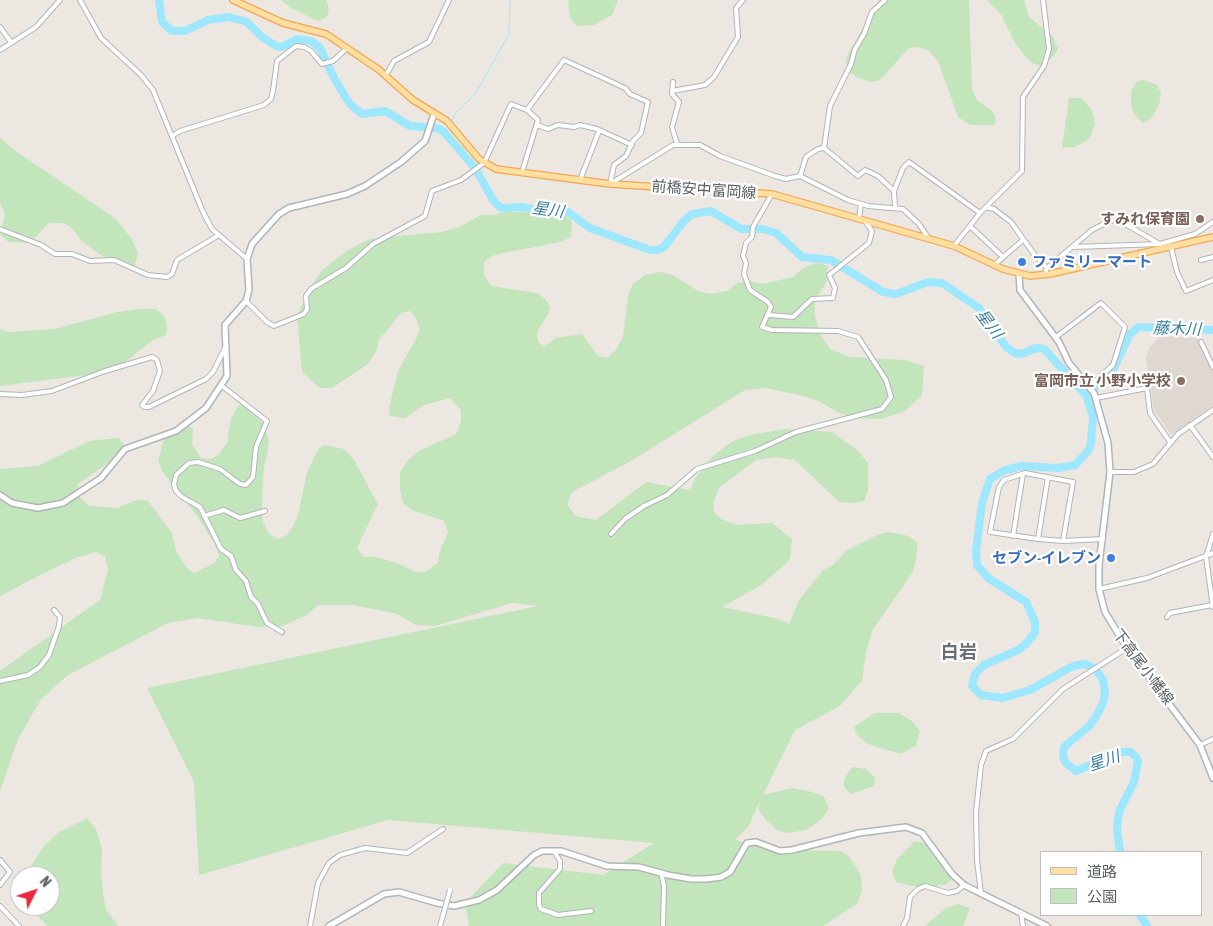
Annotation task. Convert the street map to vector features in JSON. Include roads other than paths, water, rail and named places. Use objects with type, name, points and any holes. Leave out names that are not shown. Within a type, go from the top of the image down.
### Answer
[{"type":"main road","points":[[233,0],[283,23],[319,31],[347,48],[386,75],[433,117],[451,125],[484,163]]},
{"type":"main road","name":"前橋安中富岡線","points":[[484,163],[496,169],[610,184],[772,194],[954,246],[1019,274],[1044,275],[1161,247],[1171,247],[1213,237]]},
{"type":"street","points":[[0,50],[36,27],[60,0]]},
{"type":"street","points":[[80,0],[101,38],[149,84],[203,212],[219,235],[247,259]]},
{"type":"street","points":[[386,75],[394,61],[429,42],[449,0]]},
{"type":"street","points":[[672,91],[705,85],[714,77],[738,37],[736,8],[742,0]]},
{"type":"street","points":[[824,148],[830,106],[851,64],[854,49],[864,34],[872,12],[885,0]]},
{"type":"street","points":[[954,246],[980,213],[1022,171],[1023,97],[1044,66],[1049,48],[1043,0]]},
{"type":"street","points":[[0,27],[11,42]]},
{"type":"street","points":[[172,136],[180,131],[264,105],[271,99],[277,61],[296,46],[304,46],[322,64],[333,60],[347,48]]},
{"type":"street","points":[[527,110],[564,60],[625,88],[630,94],[648,102],[641,132],[626,156],[614,165],[610,184]]},
{"type":"street","points":[[673,82],[672,94],[679,102],[672,127],[677,144]]},
{"type":"street","points":[[246,301],[266,322],[274,326],[301,316],[306,312],[306,296],[310,289],[353,263],[374,244],[425,216],[432,191],[461,180],[484,163],[511,104],[527,110],[538,120],[522,172]]},
{"type":"street","points":[[0,495],[12,503],[38,508],[63,503],[101,478],[125,449],[176,432],[206,408],[222,386],[228,368],[225,325],[246,301],[249,290],[247,259],[252,244],[279,214],[299,204],[347,194],[365,186],[419,149],[425,141],[433,117]]},
{"type":"street","points":[[537,125],[548,129],[558,126],[574,127],[580,125],[599,130],[632,145]]},
{"type":"street","points":[[580,180],[599,130]]},
{"type":"street","points":[[610,184],[663,149],[677,144],[700,145],[720,156],[775,176],[786,178],[800,176],[861,204],[903,209],[919,224],[929,239]]},
{"type":"street","points":[[800,176],[806,157],[818,149],[824,148],[858,176],[865,170],[878,176],[894,191]]},
{"type":"street","points":[[896,207],[894,191],[903,168],[909,162],[980,213]]},
{"type":"street","points":[[611,534],[625,518],[644,506],[668,495],[697,469],[755,451],[796,432],[829,425],[886,406],[891,392],[886,380],[858,337],[850,333],[830,330],[764,330],[762,325],[769,315],[771,307],[768,302],[750,290],[744,274],[746,263],[744,249],[752,237],[753,227],[772,194]]},
{"type":"street","points":[[769,315],[794,317],[812,299],[830,300],[835,294],[829,275],[869,243],[872,231],[862,220],[861,204]]},
{"type":"street","points":[[986,207],[994,209],[1005,216],[1048,268]]},
{"type":"street","points":[[1044,275],[1048,268],[1092,230],[1112,220],[1127,225],[1161,247]]},
{"type":"street","points":[[1073,246],[1161,247],[1195,234],[1213,222]]},
{"type":"street","points":[[970,226],[1003,257]]},
{"type":"street","points":[[0,228],[41,245],[55,254],[72,254],[90,261],[114,260],[148,275],[168,277],[172,274],[177,260],[219,235]]},
{"type":"street","points":[[994,264],[1023,240]]},
{"type":"street","points":[[1171,247],[1186,291],[1213,280]]},
{"type":"street","points":[[1201,260],[1213,257]]},
{"type":"street","name":"下高尾小幡線","points":[[1019,274],[1020,290],[1056,337],[1069,363],[1092,392],[1108,443],[1110,472],[1099,589],[1105,612],[1127,648],[1200,745],[1213,778]]},
{"type":"street","points":[[1056,337],[1101,302],[1125,327],[1113,365],[1092,392]]},
{"type":"street","points":[[1201,342],[1213,367]]},
{"type":"street","points":[[0,394],[22,395],[52,391],[105,371],[152,357],[157,360],[160,370],[153,391],[142,405],[149,407],[206,379],[213,372],[226,346]]},
{"type":"street","points":[[222,386],[267,421],[256,447],[253,477],[246,485],[240,484],[220,468],[198,462],[189,463],[176,475],[176,491],[197,504],[221,549],[231,556],[236,570],[246,582],[251,597],[258,604],[268,623],[282,632]]},
{"type":"street","points":[[1092,392],[1147,388],[1150,413],[1170,442]]},
{"type":"street","points":[[1110,472],[1144,470],[1161,456],[1170,442],[1190,425],[1213,410]]},
{"type":"street","points":[[1190,425],[1213,457]]},
{"type":"street","points":[[1063,540],[1073,482],[1023,474],[1004,480],[999,487],[990,532],[1038,539],[1063,540],[1103,539]]},
{"type":"street","points":[[1013,536],[1023,474]]},
{"type":"street","points":[[1038,539],[1048,477]]},
{"type":"street","points":[[204,516],[224,510],[240,518],[265,511]]},
{"type":"street","points":[[1168,616],[1170,613],[1213,606],[1206,557],[1213,534]]},
{"type":"street","points":[[1099,589],[1146,578],[1213,553]]},
{"type":"street","points":[[0,682],[28,675],[40,667],[49,655],[59,626],[60,617],[54,610]]},
{"type":"street","points":[[982,894],[976,832],[983,758],[991,748],[1013,739],[1063,689],[1127,648]]},
{"type":"street","points":[[1200,745],[1213,739]]},
{"type":"street","points":[[329,926],[384,894],[398,892],[454,906],[479,900],[497,890],[534,855],[542,851],[554,850],[607,866],[640,867],[691,880],[721,877],[730,872],[747,843],[756,842],[780,851],[792,850],[859,833],[906,827],[922,833],[952,874],[964,885],[1047,926]]},
{"type":"street","points":[[310,926],[318,883],[330,864],[340,855],[365,848],[407,853],[443,829]]},
{"type":"street","points":[[554,850],[560,861],[560,869],[539,893],[538,904],[542,909],[558,915],[591,911]]},
{"type":"street","points":[[0,860],[10,872],[0,884]]},
{"type":"street","points":[[661,872],[664,886],[663,926]]},
{"type":"street","points":[[903,926],[910,897],[918,889],[925,886],[948,893],[957,891],[964,885]]},
{"type":"street","points":[[440,926],[450,890]]},
{"type":"street","points":[[0,906],[19,926]]},
{"type":"street","points":[[1021,912],[1023,926]]},
{"type":"waterway","name":"星川","points":[[159,0],[162,22],[172,31],[185,31],[208,20],[229,17],[247,22],[262,37],[276,46],[282,47],[297,39],[311,41],[320,48],[335,80],[350,104],[363,114],[385,111],[410,126],[436,128],[443,131],[475,168],[493,200],[501,208],[524,207],[546,213],[568,212],[590,228],[650,250],[664,247],[683,222],[692,214],[711,211],[741,229],[763,229],[776,233],[802,257],[831,260],[883,292],[896,294],[928,282],[942,283],[979,308],[1006,347],[1015,353],[1022,354],[1036,348],[1044,349],[1086,395],[1093,416],[1091,443],[1089,450],[1075,465],[1058,468],[1022,466],[1005,470],[990,479],[982,503],[976,551],[977,565],[988,578],[1026,602],[1035,622],[1035,632],[1027,643],[1018,650],[984,665],[975,674],[972,686],[981,695],[1003,698],[1030,690],[1073,666],[1084,664],[1097,671],[1103,680],[1105,692],[1103,703],[1089,726],[1064,747],[1063,755],[1065,762],[1076,771],[1123,752],[1131,752],[1136,757],[1138,761],[1134,782],[1119,812],[1117,829],[1120,851]]},
{"type":"waterway","points":[[451,123],[455,114],[476,93],[509,33],[510,0]]},
{"type":"waterway","name":"星川","points":[[446,133],[449,127]]},
{"type":"waterway","name":"藤木川","points":[[1086,395],[1112,372],[1130,334],[1139,327],[1213,330]]},
{"type":"waterway","name":"星川","points":[[1141,916],[1147,926]]},
{"type":"place","name":"すみれ保育園","points":[[1200,219]]},
{"type":"place","name":"ファミリーマート","points":[[1022,262]]},
{"type":"place","name":"富岡市立 小野小学校","points":[[1181,381]]},
{"type":"place","name":"セブン-イレブン","points":[[1111,558]]},
{"type":"district","name":"白岩","points":[[959,652]]}]
